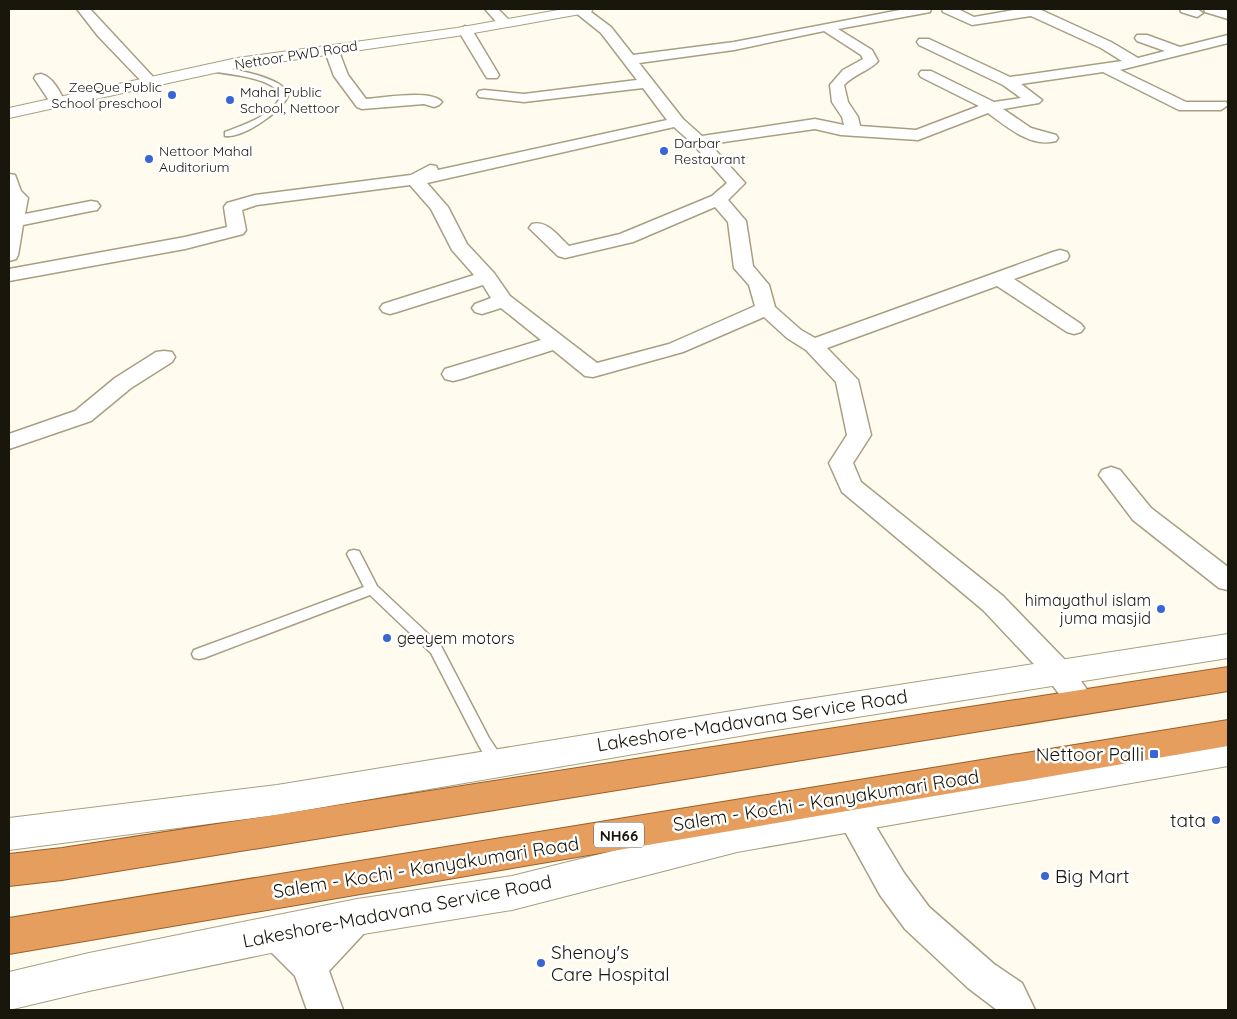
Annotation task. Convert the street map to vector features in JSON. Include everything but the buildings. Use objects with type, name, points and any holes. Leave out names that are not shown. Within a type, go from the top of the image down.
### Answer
[{"type":"highway","points":[[9,870],[71,862],[1228,679]]},
{"type":"highway","name":"Salem - Kochi - Kanyakumari Road","points":[[9,936],[1228,733]]},
{"type":"street","points":[[83,9],[150,82]]},
{"type":"street","points":[[490,9],[504,22]]},
{"type":"street","points":[[538,228],[565,252],[626,238],[718,200],[736,183],[699,141],[677,122],[606,30],[583,9]]},
{"type":"street","name":"Nettoor PWD Road","points":[[9,113],[236,63],[466,30],[583,9]]},
{"type":"street","points":[[630,60],[734,46],[826,26],[920,9],[936,20]]},
{"type":"street","points":[[948,9],[972,21],[1030,10],[1106,46],[1136,63]]},
{"type":"street","points":[[1210,9],[1228,15]]},
{"type":"street","points":[[826,26],[867,53],[871,60],[841,78],[837,85],[840,102],[850,117],[853,131]]},
{"type":"street","points":[[466,30],[492,75]]},
{"type":"street","points":[[1142,38],[1177,52]]},
{"type":"street","points":[[1008,82],[1051,78],[1104,67],[1136,63],[1228,39]]},
{"type":"street","points":[[699,141],[815,124],[853,131],[918,135],[991,107],[1034,100],[1008,82],[924,42]]},
{"type":"street","points":[[1211,44],[1228,50]]},
{"type":"street","points":[[1090,49],[1106,46]]},
{"type":"street","points":[[331,49],[341,76],[362,104],[426,98],[434,102]]},
{"type":"street","points":[[1104,67],[1184,107],[1221,105]]},
{"type":"street","points":[[926,74],[991,107],[1029,134],[1039,138],[1050,138]]},
{"type":"street","points":[[41,78],[52,91],[57,102]]},
{"type":"street","points":[[484,94],[524,98],[647,83]]},
{"type":"street","points":[[9,275],[185,243],[237,230],[233,207],[255,200],[402,180],[415,180],[677,122]]},
{"type":"street","points":[[886,134],[900,147]]},
{"type":"street","points":[[415,180],[444,161]]},
{"type":"street","points":[[9,179],[14,193],[19,198],[9,255]]},
{"type":"street","points":[[415,180],[439,207],[459,246],[487,277],[503,300],[593,371],[676,348],[766,308]]},
{"type":"street","points":[[718,200],[737,220],[744,268],[758,285],[766,308],[794,334],[813,346],[847,380],[859,435],[841,463],[851,486],[994,603],[1058,671],[1081,702]]},
{"type":"street","points":[[16,221],[91,206]]},
{"type":"street","points":[[813,346],[1060,256]]},
{"type":"street","points":[[390,308],[487,277]]},
{"type":"street","points":[[1000,278],[1074,328]]},
{"type":"street","points":[[482,308],[503,300]]},
{"type":"street","points":[[453,374],[556,342]]},
{"type":"street","points":[[9,442],[83,416],[123,383],[164,357]]},
{"type":"street","points":[[1111,475],[1142,514],[1228,581]]},
{"type":"street","name":"Lakeshore-Madavana Service Road","points":[[9,834],[277,800],[497,762],[1058,671],[1228,646]]},
{"type":"street","name":"Lakeshore-Madavana Service Road","points":[[9,991],[276,933],[357,918],[512,894],[737,836],[1228,752]]},
{"type":"street","points":[[853,817],[892,884],[917,918],[981,976],[1009,996],[1017,1010]]},
{"type":"street","points":[[309,966],[357,918]]},
{"type":"street","points":[[276,933],[309,966],[326,1010]]},
{"type":"lane","points":[[212,69],[273,84],[283,91],[285,97],[284,102],[273,111],[252,124],[228,134]]},
{"type":"lane","points":[[354,554],[372,589],[436,650],[484,742],[497,762]]},
{"type":"lane","points":[[198,654],[372,589]]},
{"type":"place","name":"ZeeQue Public School preschool","points":[[172,95]]},
{"type":"place","name":"Mahal Public School, Nettoor","points":[[230,100]]},
{"type":"place","name":"Darbar Restaurant","points":[[664,151]]},
{"type":"place","name":"Nettoor Mahal Auditorium","points":[[149,159]]},
{"type":"place","name":"himayathul islam juma masjid","points":[[1161,609]]},
{"type":"place","name":"geeyem motors","points":[[387,638]]},
{"type":"place","name":"Nettoor Palli","points":[[1154,754]]},
{"type":"place","name":"tata","points":[[1216,820]]},
{"type":"place","name":"Big Mart","points":[[1045,876]]},
{"type":"place","name":"Shenoy's Care Hospital","points":[[541,963]]}]
